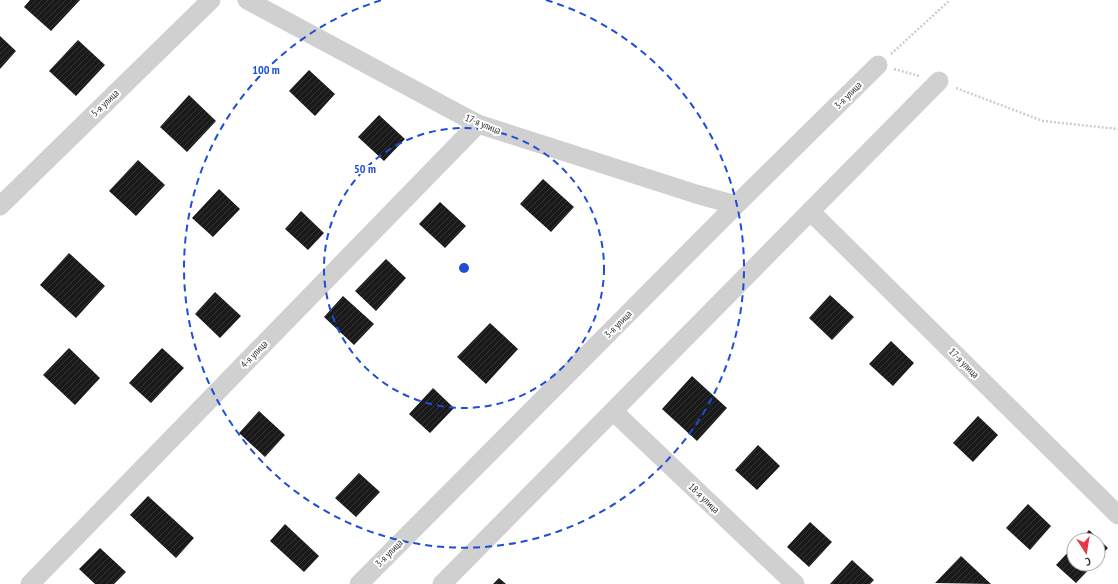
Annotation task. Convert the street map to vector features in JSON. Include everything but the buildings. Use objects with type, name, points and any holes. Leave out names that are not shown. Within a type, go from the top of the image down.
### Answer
[{"type":"street","name":"5-я улица","points":[[0,206],[211,0]]},
{"type":"street","name":"17-я улица","points":[[248,0],[478,124],[696,194],[736,205]]},
{"type":"street","name":"3-я улица","points":[[359,584],[736,205],[878,65]]},
{"type":"street","points":[[442,584],[939,81]]},
{"type":"street","name":"4-я улица","points":[[30,584],[478,124]]},
{"type":"street","name":"17-я улица","points":[[810,211],[1118,515]]},
{"type":"street","name":"18-я улица","points":[[613,411],[794,584]]},
{"type":"path","points":[[878,65],[950,0]]},
{"type":"path","points":[[878,65],[939,81],[1043,121],[1118,129]]}]
